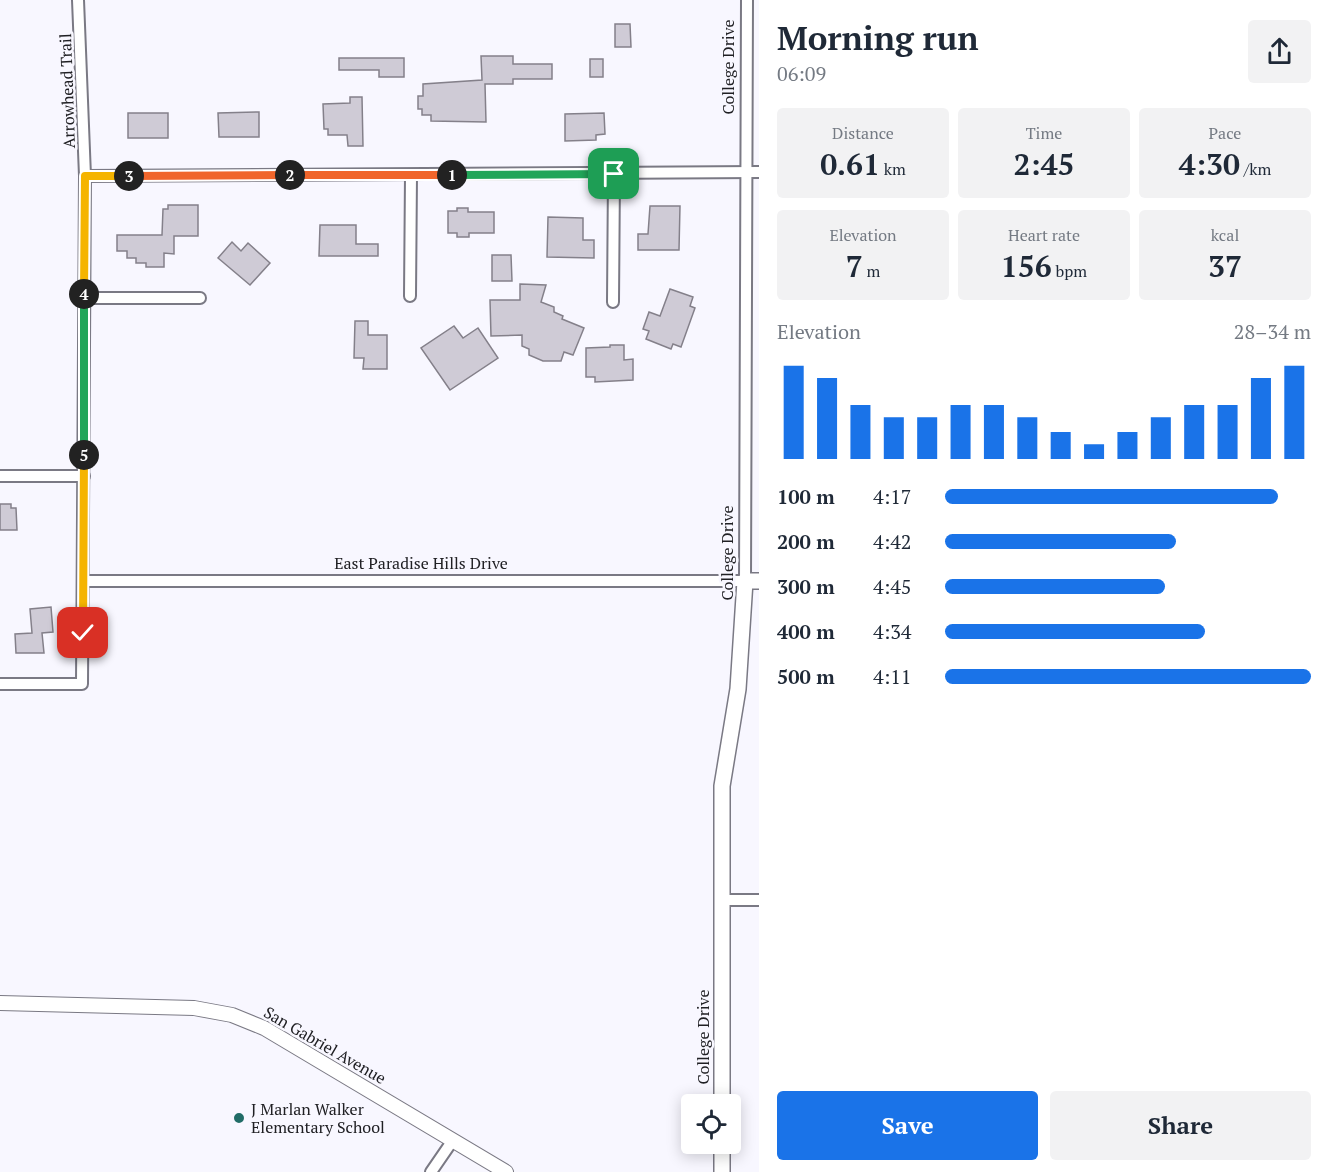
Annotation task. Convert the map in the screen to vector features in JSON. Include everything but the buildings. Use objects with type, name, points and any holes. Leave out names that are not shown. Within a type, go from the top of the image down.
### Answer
[{"type":"main road","name":"College Drive","points":[[722,1094],[723,777],[738,688],[752,581]]},
{"type":"main road","points":[[722,1154],[722,1172]]},
{"type":"street","name":"Arrowhead Trail","points":[[0,684],[82,684],[85,176],[78,0]]},
{"type":"street","name":"College Drive","points":[[747,0],[746,174],[752,581]]},
{"type":"street","points":[[85,176],[746,174],[759,172]]},
{"type":"street","points":[[613,302],[614,174]]},
{"type":"street","points":[[411,175],[411,296]]},
{"type":"street","points":[[84,298],[200,298]]},
{"type":"street","points":[[0,476],[84,477]]},
{"type":"street","name":"East Paradise Hills Drive","points":[[83,581],[752,581]]},
{"type":"street","points":[[722,900],[759,900]]},
{"type":"street","name":"San Gabriel Avenue","points":[[0,1003],[194,1008],[232,1015],[264,1028],[506,1172]]},
{"type":"street","points":[[431,1172],[453,1140]]},
{"type":"place","name":"J Marlan Walker Elementary School","points":[[239,1118]]},
{"type":"route","points":[[83,633],[85,176],[614,174]]}]
